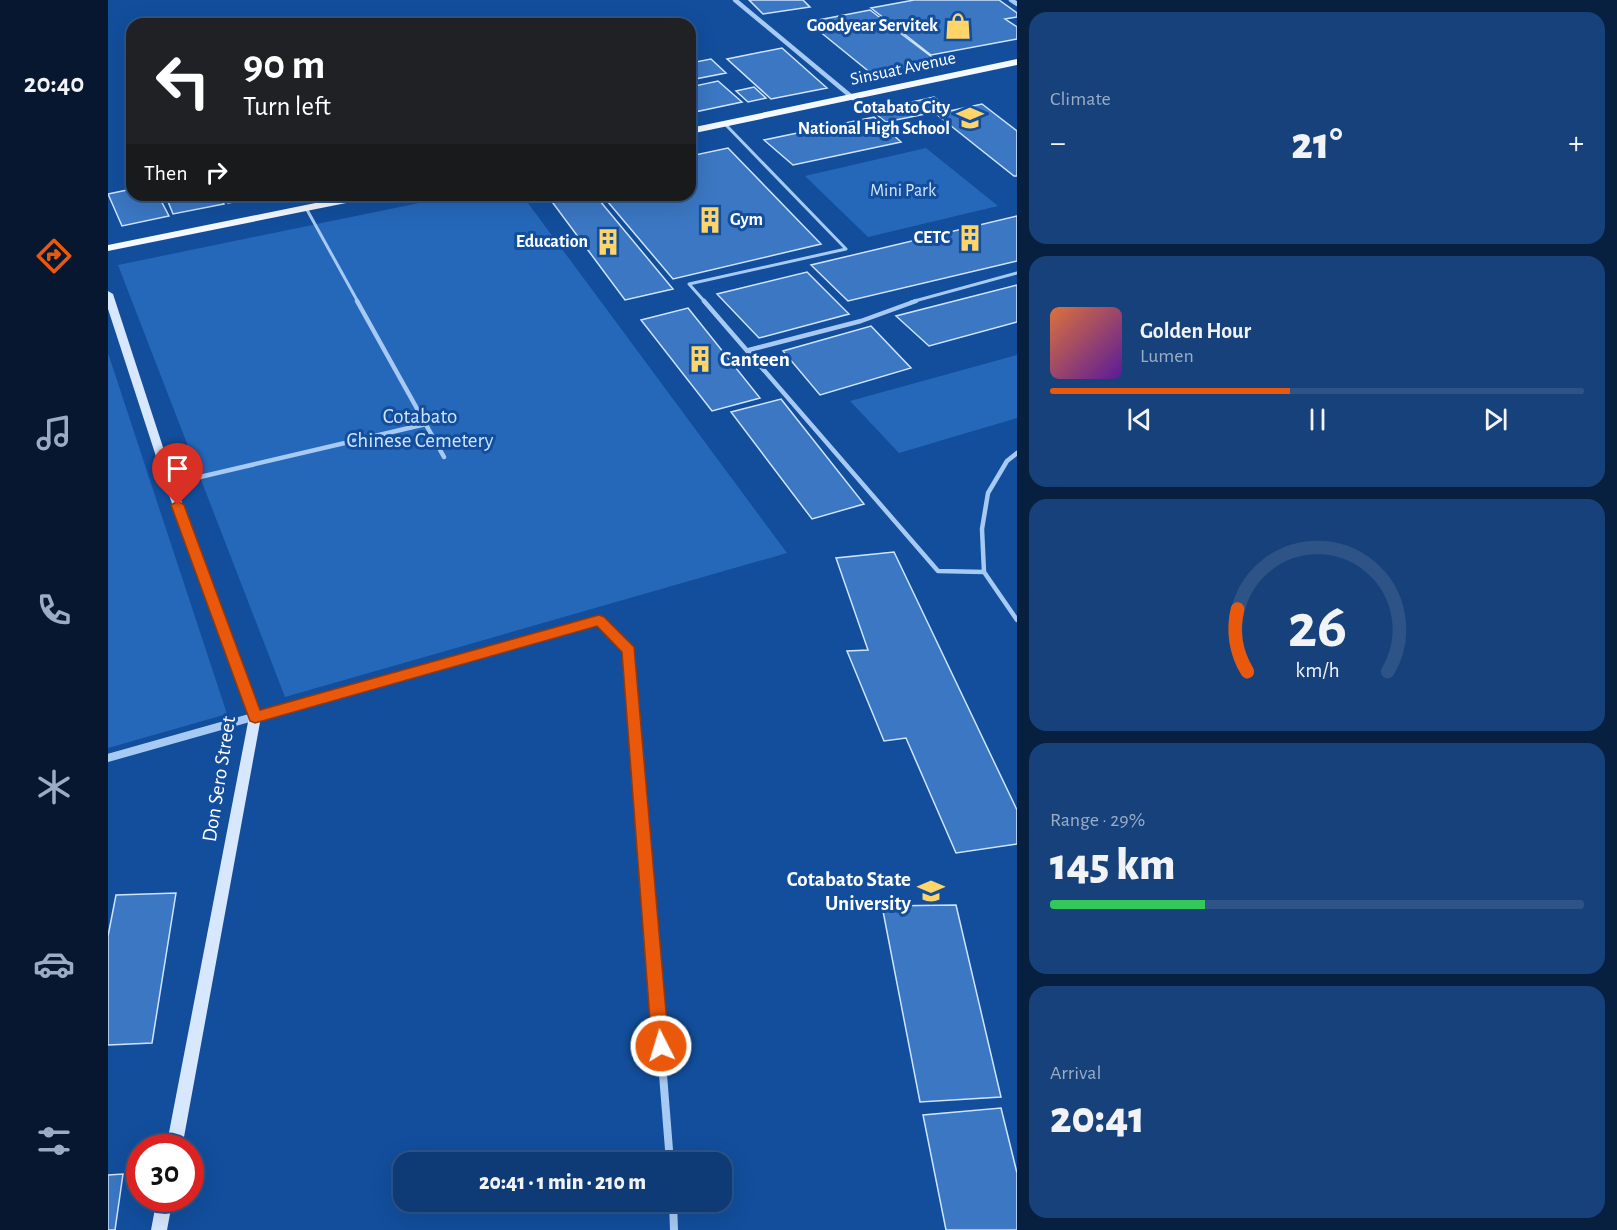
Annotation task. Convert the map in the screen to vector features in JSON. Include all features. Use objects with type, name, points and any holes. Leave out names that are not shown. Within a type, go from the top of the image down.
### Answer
[{"type":"main road","name":"Sinsuat Avenue","points":[[696,130],[1017,62]]},
{"type":"main road","points":[[108,248],[341,201]]},
{"type":"main road","name":"Don Sero Street","points":[[108,294],[170,484],[255,717],[177,1134]]},
{"type":"main road","points":[[159,1230],[162,1212]]},
{"type":"street","points":[[735,0],[853,98]]},
{"type":"street","points":[[1011,0],[1017,4]]},
{"type":"street","points":[[108,758],[599,620],[629,651],[669,1152]]},
{"type":"street","points":[[673,1212],[674,1230]]},
{"type":"lane","points":[[725,124],[846,249],[689,284],[749,350],[938,571],[984,572]]},
{"type":"lane","points":[[306,208],[444,457]]},
{"type":"lane","points":[[749,350],[861,321],[915,301],[1017,273]]},
{"type":"lane","points":[[170,484],[426,424]]},
{"type":"lane","points":[[1017,453],[1007,461],[988,493],[982,529],[984,572],[1017,620]]},
{"type":"green space","name":"Mini Park","points":[[926,148],[998,206],[868,237],[805,176]]},
{"type":"green space","name":"Cotabato Chinese Cemetery","points":[[429,201],[526,201],[787,553],[285,697],[118,265]]},
{"type":"green space","points":[[108,353],[227,714],[108,748]]},
{"type":"green space","points":[[1017,355],[1017,418],[899,453],[850,401]]},
{"type":"building","points":[[749,0],[803,0],[810,7],[763,14]]},
{"type":"building","points":[[914,0],[999,0],[1017,13],[1017,17],[1005,19],[1017,27],[1017,39],[931,55],[871,8]]},
{"type":"building","points":[[870,10],[937,61],[872,74],[808,22]]},
{"type":"building","points":[[782,48],[827,88],[771,99],[727,59]]},
{"type":"building","points":[[711,59],[726,73],[696,79],[696,62]]},
{"type":"building","points":[[718,81],[742,102],[696,112],[696,86]]},
{"type":"building","points":[[754,87],[766,98],[748,102],[736,91]]},
{"type":"building","points":[[934,97],[950,109],[886,122],[872,111]]},
{"type":"building","points":[[982,104],[1017,131],[1017,176],[1014,176],[936,114]]},
{"type":"building","points":[[874,117],[901,142],[793,165],[764,140]]},
{"type":"building","name":"Gym","points":[[728,148],[821,244],[673,279],[607,201],[696,201],[696,155]]},
{"type":"building","points":[[126,190],[126,201],[161,201],[169,216],[122,226],[108,194]]},
{"type":"building","points":[[168,201],[222,201],[224,204],[173,214]]},
{"type":"building","name":"Education","points":[[551,201],[600,201],[673,289],[625,300]]},
{"type":"building","name":"CETC","points":[[1017,216],[1017,261],[848,301],[811,265]]},
{"type":"building","points":[[807,272],[849,314],[759,338],[717,294]]},
{"type":"building","points":[[1017,285],[1017,322],[929,346],[896,316]]},
{"type":"building","name":"Canteen","points":[[688,308],[760,398],[712,411],[641,320]]},
{"type":"building","points":[[871,326],[911,368],[820,395],[783,351]]},
{"type":"building","points":[[781,399],[864,504],[812,519],[731,412]]},
{"type":"building","points":[[894,552],[1017,810],[1017,844],[956,853],[906,738],[884,741],[847,651],[868,650],[836,558]]},
{"type":"building","points":[[176,893],[152,1043],[108,1045],[108,936],[116,895]]},
{"type":"building","points":[[956,905],[1001,1097],[920,1102],[882,906]]},
{"type":"building","points":[[1001,1108],[1017,1173],[1017,1230],[946,1230],[923,1115]]},
{"type":"building","points":[[123,1174],[115,1230],[108,1230],[108,1175]]},
{"type":"place","name":"Goodyear Servitek","points":[[958,26]]},
{"type":"place","name":"Cotabato City National High School","points":[[970,118]]},
{"type":"place","name":"Gym","points":[[710,220]]},
{"type":"place","name":"CETC","points":[[970,238]]},
{"type":"place","name":"Education","points":[[608,242]]},
{"type":"place","name":"Canteen","points":[[700,359]]},
{"type":"place","name":"Cotabato State University","points":[[931,891]]},
{"type":"route","points":[[178,505],[255,717],[599,620],[629,651],[661,1046]]}]
